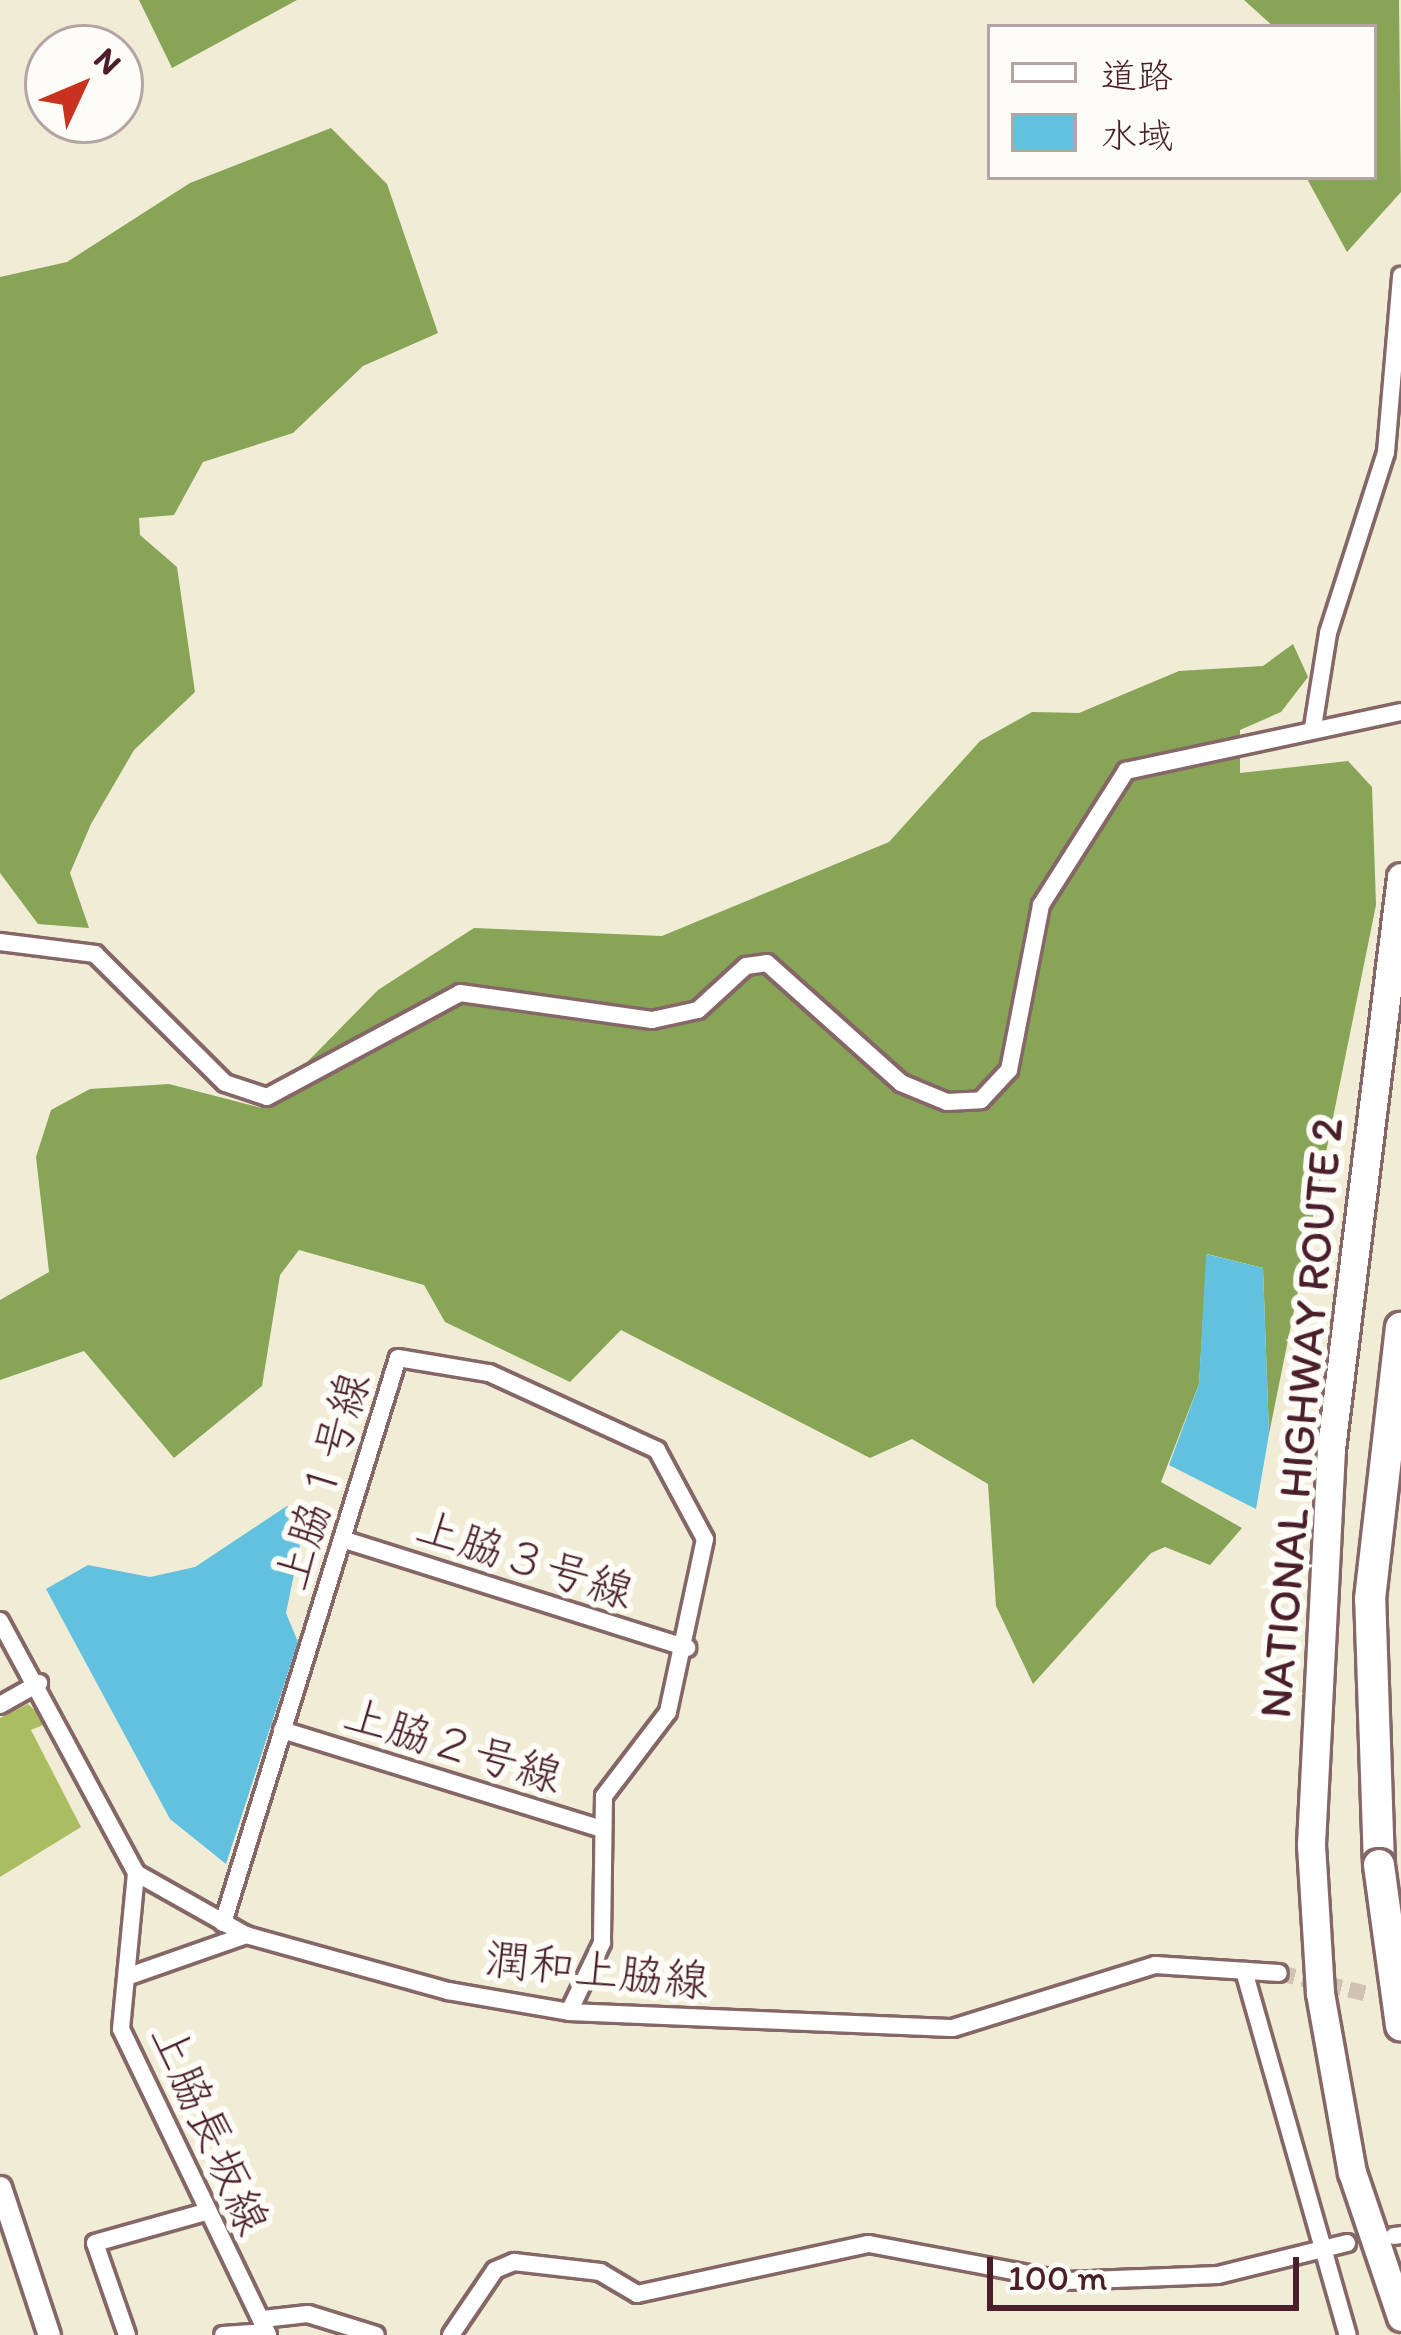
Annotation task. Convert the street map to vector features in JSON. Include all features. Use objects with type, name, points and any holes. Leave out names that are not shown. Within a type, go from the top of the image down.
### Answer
[{"type":"highway","name":"NATIONAL HIGHWAY ROUTE 2","points":[[1401,878],[1331,1449],[1311,1845],[1320,1994],[1352,2172],[1401,2317]]},
{"type":"highway","points":[[1401,1328],[1370,1598],[1379,1865],[1401,2025]]},
{"type":"street","points":[[1312,727],[1328,633],[1386,452],[1401,277]]},
{"type":"street","points":[[0,942],[95,954],[225,1083],[267,1097],[460,993],[652,1020],[698,1010],[746,966],[767,963],[901,1083],[947,1102],[981,1100],[1009,1070],[1041,905],[1126,771],[1312,727],[1401,712]]},
{"type":"street","name":"上脇１号線","points":[[223,1923],[398,1358],[489,1372],[657,1450],[705,1539],[687,1648],[646,1751],[604,1796],[602,1943],[569,2012]]},
{"type":"street","name":"上脇３号線","points":[[342,1539],[687,1648]]},
{"type":"street","points":[[0,1622],[39,1683],[136,1873]]},
{"type":"street","points":[[0,1706],[39,1683]]},
{"type":"street","name":"上脇２号線","points":[[282,1730],[602,1829]]},
{"type":"street","name":"潤和上脇線","points":[[136,1873],[246,1935],[569,2012],[953,2028],[1155,1965],[1279,1972]]},
{"type":"street","name":"上脇長坂線","points":[[136,1873],[132,1975],[121,2029],[202,2213],[266,2329]]},
{"type":"street","points":[[132,1975],[246,1935]]},
{"type":"street","points":[[1244,1971],[1348,2335]]},
{"type":"street","points":[[1372,1995],[1401,1990]]},
{"type":"street","points":[[0,2187],[49,2335]]},
{"type":"street","points":[[127,2335],[95,2243],[202,2213]]},
{"type":"street","points":[[451,2335],[495,2270],[514,2262],[600,2272],[637,2294],[869,2244],[1066,2281],[1218,2275],[1347,2243]]},
{"type":"street","points":[[223,2335],[266,2329],[308,2314],[376,2335]]},
{"type":"green space","points":[[139,0],[297,0],[172,68]]},
{"type":"green space","points":[[1244,0],[1399,0],[1401,192],[1347,252],[1308,180],[1377,180],[1377,24],[1271,24]]},
{"type":"green space","points":[[331,128],[387,184],[438,333],[363,366],[293,433],[203,462],[174,515],[139,518],[140,535],[177,567],[195,692],[134,750],[91,824],[70,873],[89,928],[38,924],[0,873],[0,277],[67,262],[190,183]]},
{"type":"green space","points":[[1293,644],[1308,677],[1281,712],[1240,730],[1240,773],[1348,761],[1372,787],[1376,905],[1269,1434],[1263,1268],[1207,1254],[1199,1384],[1161,1482],[1242,1528],[1210,1565],[1165,1547],[1151,1553],[1033,1684],[996,1606],[988,1484],[912,1439],[870,1458],[621,1330],[570,1382],[445,1322],[424,1285],[299,1250],[280,1275],[262,1386],[174,1458],[84,1351],[0,1380],[0,1300],[49,1272],[36,1157],[51,1110],[90,1089],[169,1084],[262,1108],[378,990],[474,928],[662,936],[889,842],[980,741],[1032,712],[1079,713],[1179,671],[1263,666]]},
{"type":"green space","points":[[28,1704],[48,1723],[31,1730],[81,1827],[0,1877],[0,1718]]},
{"type":"water","points":[[1206,1254],[1263,1268],[1269,1434],[1256,1509],[1169,1465],[1199,1384]]},
{"type":"water","points":[[287,1506],[307,1511],[286,1613],[298,1642],[226,1864],[170,1819],[46,1589],[88,1565],[150,1577],[195,1567]]},
{"type":"tunnel","points":[[1279,1973],[1372,1995]]}]
